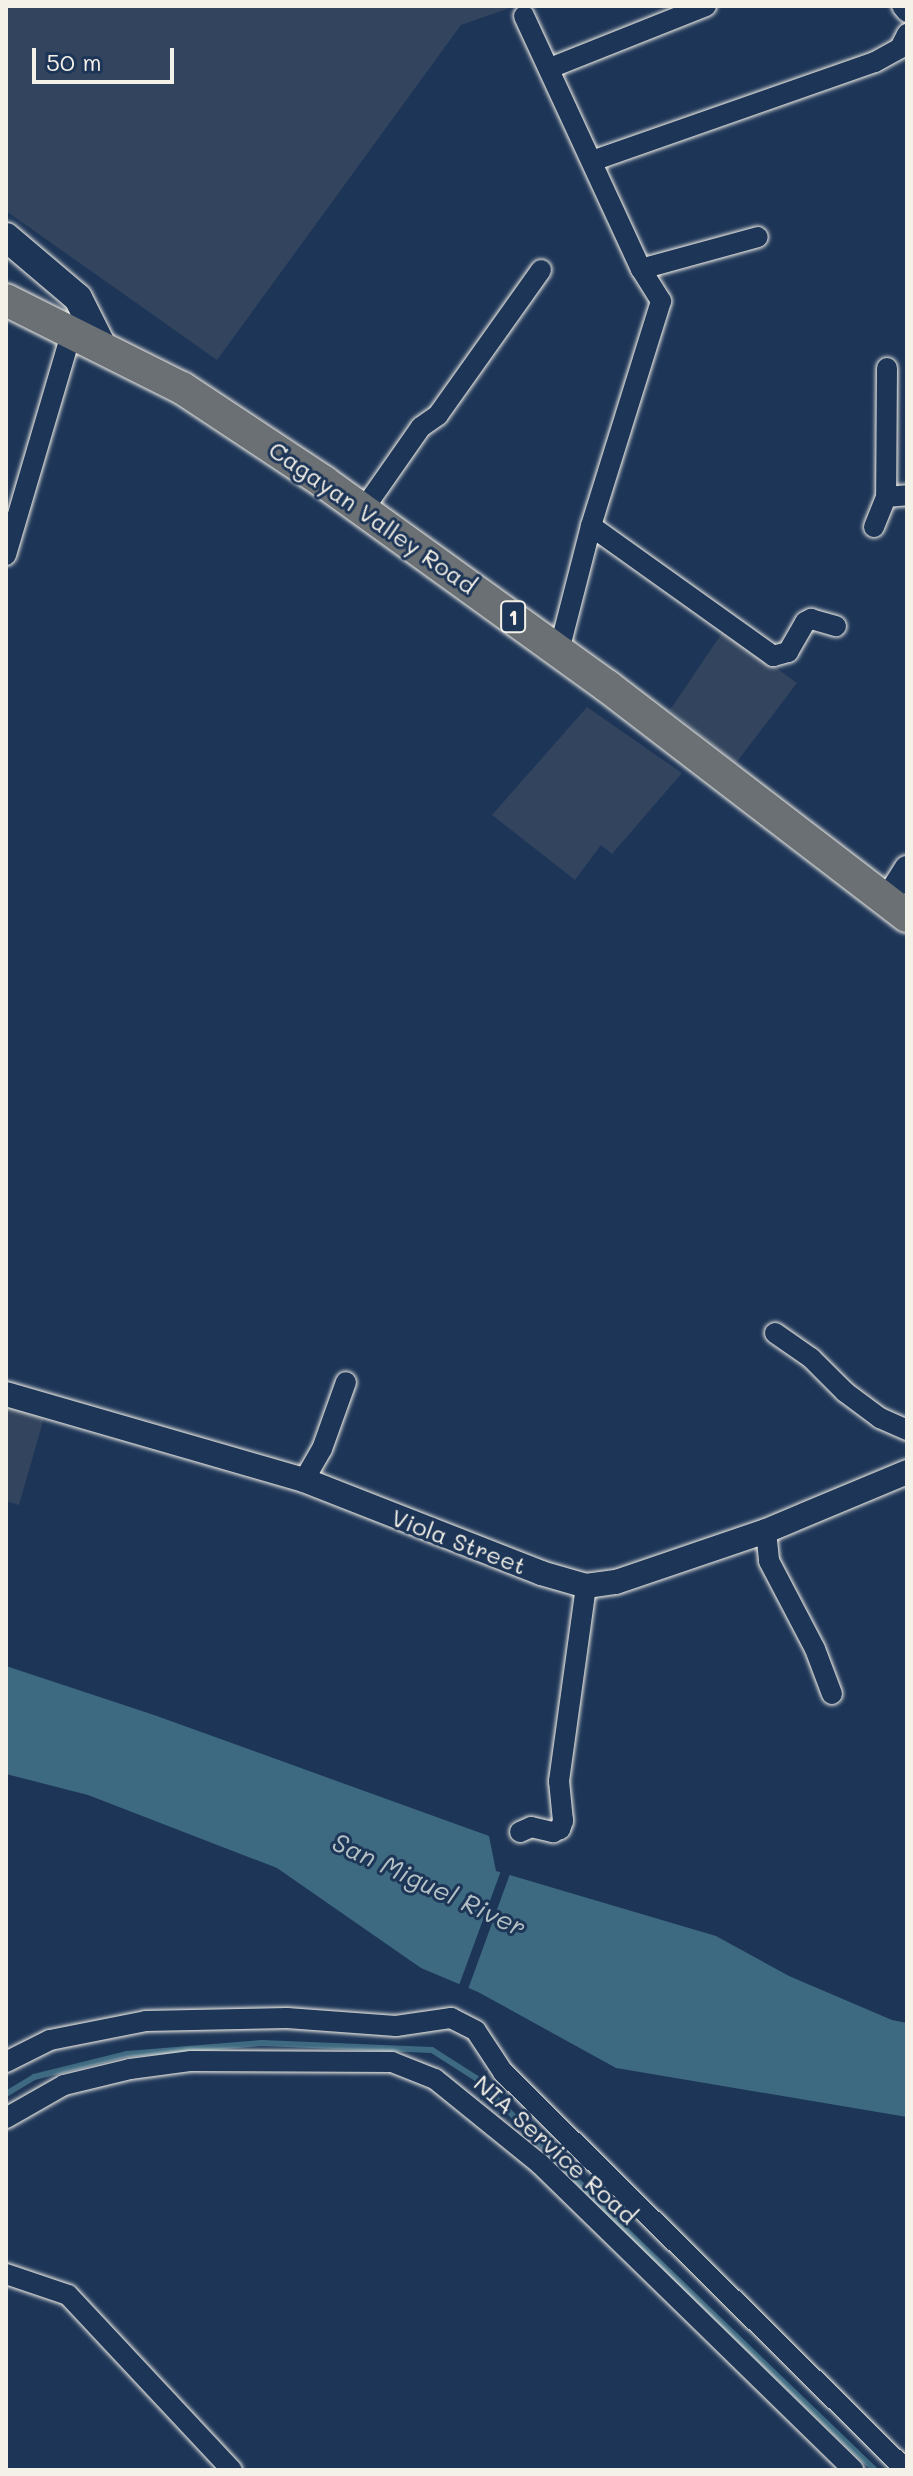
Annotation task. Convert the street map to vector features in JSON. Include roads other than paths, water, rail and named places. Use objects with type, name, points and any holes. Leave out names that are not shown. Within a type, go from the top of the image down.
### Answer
[{"type":"highway","name":"Cagayan Valley Road","points":[[6,300],[101,344],[201,399],[363,510],[559,651],[897,908]]},
{"type":"main road","points":[[6,237],[78,298],[101,344]]},
{"type":"street","points":[[550,68],[706,6]]},
{"type":"street","points":[[902,6],[907,12]]},
{"type":"street","points":[[524,16],[641,269],[661,301],[591,526],[559,651]]},
{"type":"street","points":[[592,161],[875,62],[900,48],[907,34]]},
{"type":"street","points":[[641,269],[758,237]]},
{"type":"street","points":[[363,510],[421,427],[438,415],[541,270]]},
{"type":"street","points":[[6,555],[12,515],[72,331]]},
{"type":"street","points":[[874,527],[897,496],[887,368]]},
{"type":"street","points":[[591,526],[773,656],[780,657],[788,652],[805,622],[811,619],[836,626]]},
{"type":"street","points":[[897,908],[907,868]]},
{"type":"street","points":[[775,1333],[811,1358],[845,1392],[880,1418],[907,1430]]},
{"type":"street","points":[[304,1480],[322,1449],[346,1382]]},
{"type":"street","name":"Viola Street","points":[[6,1394],[304,1480],[541,1573],[586,1586],[616,1582],[766,1531],[907,1472]]},
{"type":"street","points":[[766,1531],[769,1561],[815,1649],[832,1694]]},
{"type":"street","points":[[520,1832],[531,1827],[553,1832],[560,1829],[563,1821],[559,1781],[586,1586]]},
{"type":"street","points":[[6,2062],[50,2040],[146,2021],[287,2018],[396,2030],[451,2018],[476,2031],[503,2072],[906,2470]]},
{"type":"street","points":[[393,2059],[396,2030]]},
{"type":"street","name":"NIA Service Road","points":[[6,2118],[64,2085],[130,2069],[191,2061],[393,2059],[435,2079],[540,2164],[854,2470]]},
{"type":"street","points":[[6,2274],[68,2295],[232,2470]]},
{"type":"water","name":"San Miguel River","points":[[6,1666],[154,1715],[489,1836],[496,1871],[716,1936],[789,1976],[892,2020],[907,2023],[907,2117],[616,2068],[478,1992],[421,1968],[277,1868],[88,1795],[6,1774]]},
{"type":"waterway","points":[[6,2094],[34,2077],[127,2054],[262,2043],[432,2050],[476,2078],[634,2238],[875,2470]]}]
